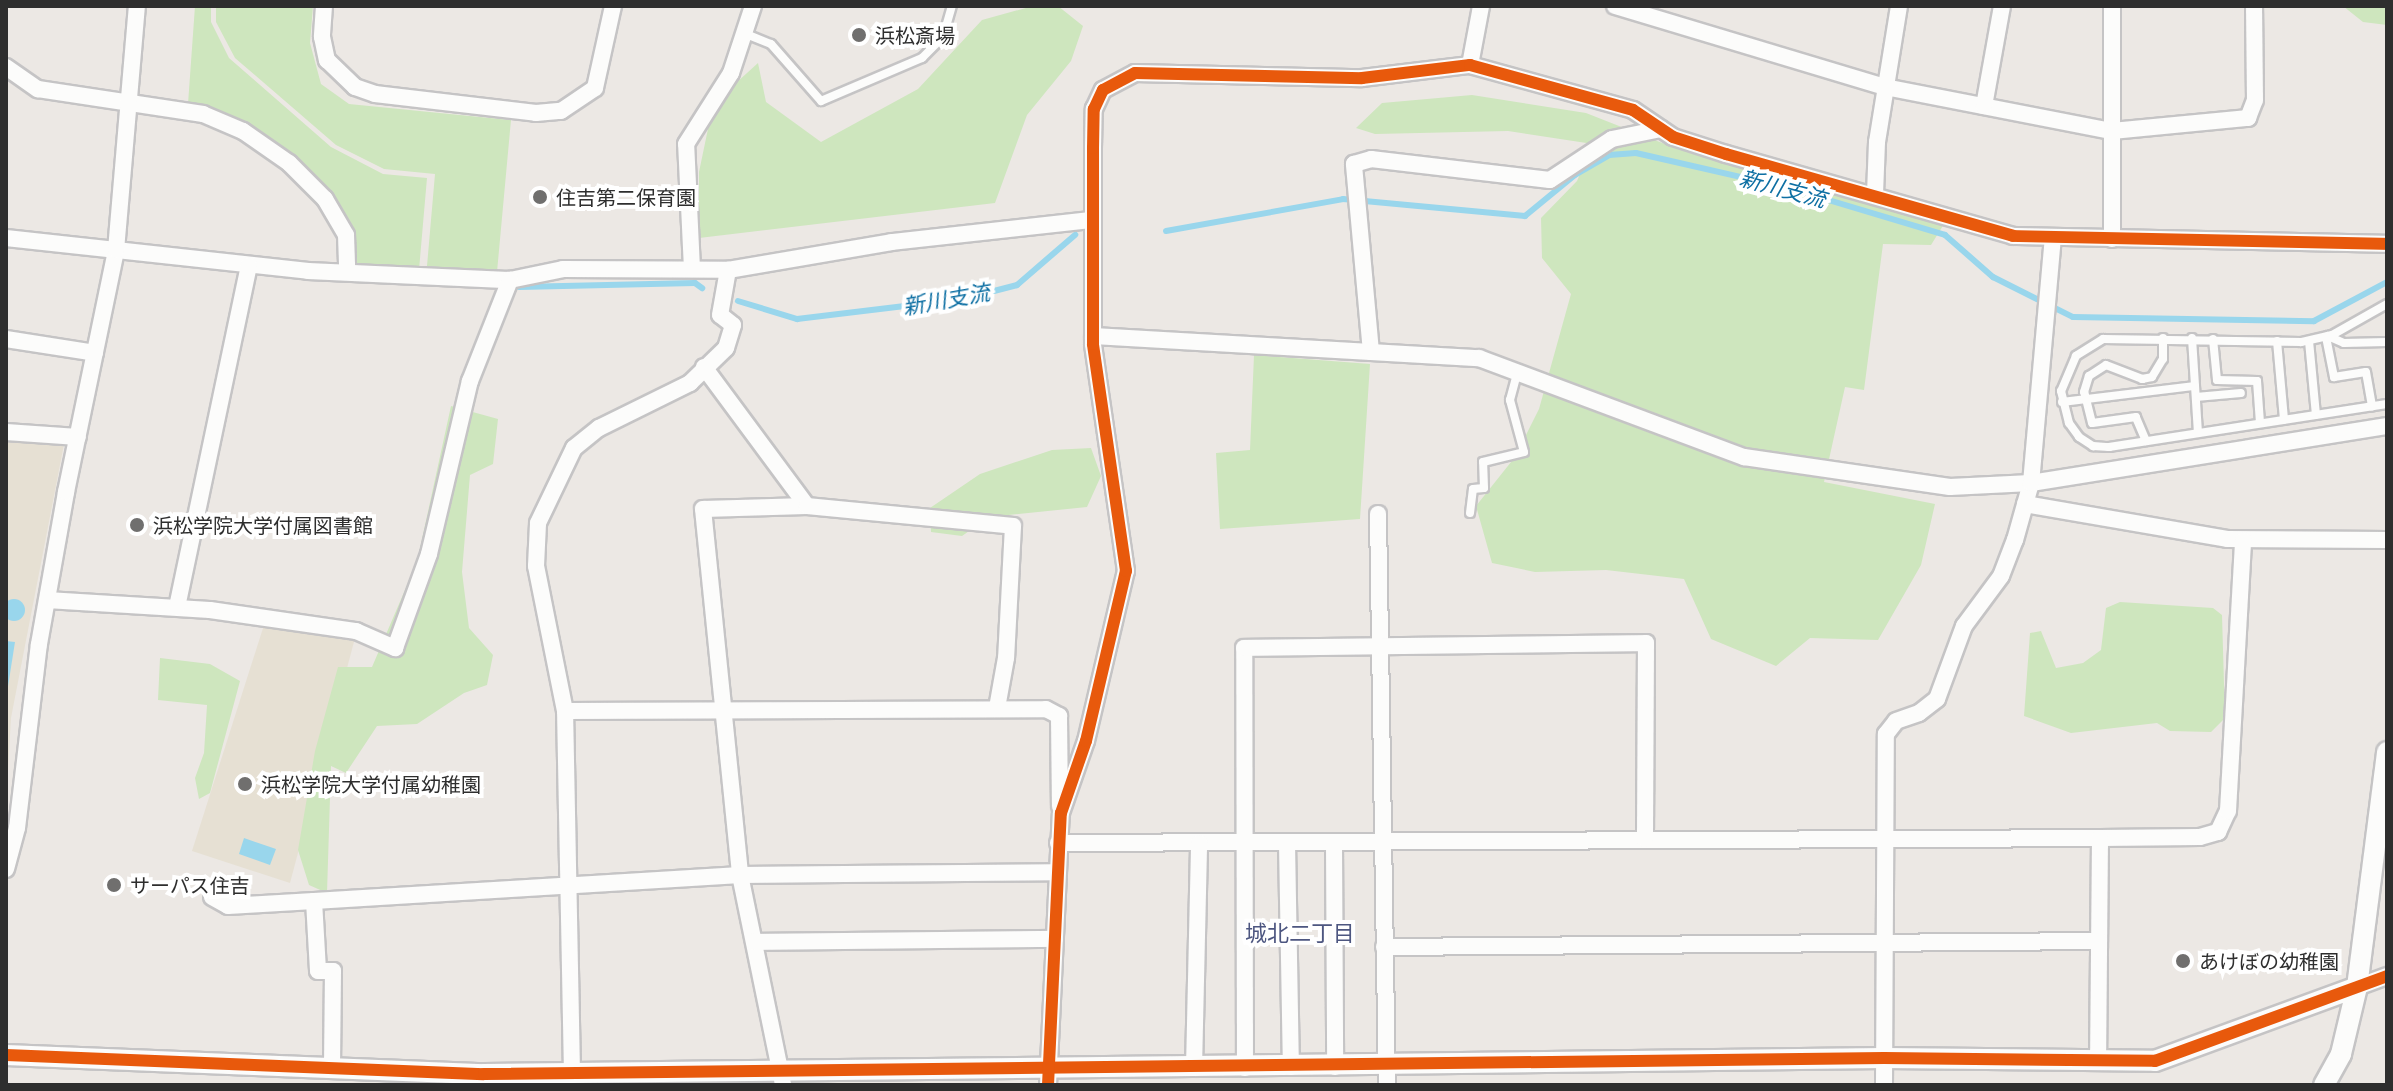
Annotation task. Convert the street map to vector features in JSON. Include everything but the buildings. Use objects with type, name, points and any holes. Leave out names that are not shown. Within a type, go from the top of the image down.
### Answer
[{"type":"street","points":[[6,869],[17,828],[47,600],[116,250],[137,6]]},
{"type":"street","points":[[324,6],[322,37],[327,60],[355,87],[375,94],[536,113],[561,111],[595,88],[613,6]]},
{"type":"street","points":[[692,269],[686,144],[731,73],[753,6]]},
{"type":"street","points":[[1470,65],[1481,6]]},
{"type":"street","points":[[1615,6],[1671,13],[1885,87],[2112,131],[2248,118],[2255,100],[2254,6]]},
{"type":"street","points":[[1875,194],[1885,87],[1899,6]]},
{"type":"street","points":[[1984,106],[2002,6]]},
{"type":"street","points":[[2112,6],[2112,239]]},
{"type":"street","points":[[1061,813],[1086,741],[1126,571],[1108,472],[1093,336],[1094,109],[1103,90],[1135,73],[1362,78],[1470,65],[1633,110],[1661,129],[1726,154],[1875,194],[1978,229],[2053,238],[2387,244]]},
{"type":"street","points":[[6,67],[38,89],[203,114],[243,131],[289,163],[325,199],[346,235],[347,272]]},
{"type":"street","points":[[1371,352],[1352,174],[1359,161],[1550,180],[1612,139],[1661,129]]},
{"type":"street","points":[[6,238],[249,266],[510,280],[563,269],[728,270],[892,242],[1092,220]]},
{"type":"street","points":[[1884,1085],[1881,942],[1886,734],[1896,721],[1930,708],[1937,699],[1964,626],[2007,564],[2031,483],[2053,238]]},
{"type":"street","points":[[177,607],[249,266]]},
{"type":"street","points":[[572,1073],[565,711],[536,566],[538,523],[574,448],[599,428],[690,383],[726,348],[733,325],[720,315],[728,270]]},
{"type":"street","points":[[47,600],[177,607],[356,631],[395,648],[429,554],[470,381],[510,280]]},
{"type":"street","points":[[1093,336],[1479,358],[1518,369],[1641,422],[1744,457],[1934,485],[2031,483],[2387,426]]},
{"type":"street","points":[[6,339],[95,353]]},
{"type":"street","points":[[704,367],[807,506]]},
{"type":"street","points":[[6,432],[78,437]]},
{"type":"street","points":[[2025,504],[2243,540],[2387,540]]},
{"type":"street","points":[[782,1078],[740,875],[727,713],[703,509],[807,506],[1013,526],[1006,658],[997,708]]},
{"type":"street","points":[[1378,514],[1387,1076]]},
{"type":"street","points":[[1058,843],[2200,837],[2218,832],[2228,811],[2243,540]]},
{"type":"street","points":[[1245,1068],[1244,648],[1646,643],[1645,839]]},
{"type":"street","points":[[565,711],[727,713],[997,708],[1046,709],[1059,716],[1061,813],[1055,872],[1048,1076]]},
{"type":"street","points":[[2324,1085],[2341,1054],[2357,987],[2387,752]]},
{"type":"street","points":[[2098,1060],[2100,838]]},
{"type":"street","points":[[1194,1068],[1199,843]]},
{"type":"street","points":[[1287,843],[1291,1067]]},
{"type":"street","points":[[1334,843],[1335,1067]]},
{"type":"street","points":[[212,897],[228,906],[740,875],[1055,872]]},
{"type":"street","points":[[314,901],[318,971],[333,971],[332,1069]]},
{"type":"street","points":[[755,942],[1055,939]]},
{"type":"street","points":[[1384,947],[2099,941]]},
{"type":"street","points":[[6,1055],[332,1069],[782,1078],[1048,1076],[1194,1068],[1291,1067],[1335,1067],[1387,1076],[1884,1058],[2155,1061],[2184,1053],[2387,976]]},
{"type":"lane","points":[[746,34],[771,44],[821,101],[922,58],[943,37],[952,6]]},
{"type":"lane","points":[[2387,304],[2327,337],[2309,341],[2118,336],[2087,346],[2070,367],[2062,402],[2069,423],[2093,446],[2146,441],[2387,404]]},
{"type":"lane","points":[[2327,337],[2344,343],[2387,342]]},
{"type":"lane","points":[[2327,337],[2334,377],[2366,372],[2372,406]]},
{"type":"lane","points":[[2146,441],[2136,417],[2092,423],[2084,400],[2089,376],[2106,365],[2142,379],[2152,377],[2160,369],[2163,338]]},
{"type":"lane","points":[[2192,338],[2198,433]]},
{"type":"lane","points":[[2213,339],[2217,380],[2257,381],[2260,423]]},
{"type":"lane","points":[[2277,341],[2284,420]]},
{"type":"lane","points":[[2309,341],[2316,415]]},
{"type":"lane","points":[[1470,513],[1473,489],[1484,488],[1483,462],[1524,452],[1510,400],[1518,369]]},
{"type":"lane","points":[[2062,402],[2195,386]]},
{"type":"lane","points":[[2196,397],[2241,393]]},
{"type":"shaded area","points":[[6,434],[65,439],[11,718],[6,805]]},
{"type":"shaded area","points":[[264,625],[355,638],[290,883],[192,851]]},
{"type":"green space","points":[[195,6],[211,6],[211,22],[229,58],[331,147],[383,174],[427,178],[419,270],[357,265],[355,238],[342,210],[288,153],[188,104]]},
{"type":"green space","points":[[216,6],[313,6],[310,43],[321,84],[349,104],[511,120],[497,272],[427,266],[435,174],[384,169],[336,145],[235,58],[216,22]]},
{"type":"green space","points":[[1033,6],[1058,6],[1083,26],[1071,61],[1027,115],[995,203],[699,238],[699,172],[709,124],[736,83],[758,63],[766,102],[821,142],[918,89],[982,20]]},
{"type":"green space","points":[[2343,6],[2387,6],[2387,25],[2363,22]]},
{"type":"green space","points":[[1472,95],[1586,113],[1675,148],[1944,224],[1931,245],[1883,244],[1864,390],[1845,387],[1824,482],[1935,504],[1921,565],[1878,640],[1810,638],[1776,666],[1711,639],[1684,579],[1606,570],[1535,572],[1492,563],[1476,506],[1515,457],[1539,409],[1571,294],[1542,258],[1541,218],[1577,181],[1593,144],[1508,131],[1375,134],[1356,128],[1382,103]]},
{"type":"green space","points":[[1254,355],[1370,364],[1360,519],[1220,529],[1216,453],[1250,450]]},
{"type":"green space","points":[[451,406],[498,419],[493,464],[470,475],[462,572],[469,628],[493,655],[487,685],[464,693],[417,724],[377,726],[346,773],[331,766],[327,893],[309,885],[298,850],[315,751],[338,667],[372,667],[417,562]]},
{"type":"green space","points":[[1091,448],[1101,476],[1087,507],[989,517],[962,536],[931,532],[930,508],[980,474],[1052,450]]},
{"type":"green space","points":[[2120,602],[2213,608],[2222,615],[2225,718],[2211,732],[2170,731],[2157,723],[2071,733],[2024,716],[2030,633],[2041,631],[2056,668],[2083,663],[2101,650],[2106,608]]},
{"type":"green space","points":[[160,658],[210,664],[240,681],[210,793],[199,799],[195,778],[204,753],[207,705],[158,700]]},
{"type":"water","points":[[14,599],[25,610],[14,621],[3,610]]},
{"type":"water","points":[[6,641],[15,642],[6,699]]},
{"type":"water","points":[[244,838],[276,849],[270,865],[239,854]]},
{"type":"waterway","name":"新川支流","points":[[1166,231],[1343,199],[1525,216],[1575,175],[1609,155],[1636,153],[1785,187],[1945,235],[1993,277],[2073,317],[2314,321],[2387,282]]},
{"type":"waterway","name":"新川支流","points":[[738,301],[797,319],[963,299],[1017,285],[1075,235]]},
{"type":"waterway","points":[[519,287],[695,283],[702,288]]},
{"type":"cycle path","points":[[1048,1085],[1061,813],[1086,741],[1126,571],[1093,344],[1094,109],[1103,90],[1135,73],[1362,78],[1470,65],[1633,110],[1673,137],[1726,154],[2013,236],[2387,244]]},
{"type":"cycle path","points":[[6,1055],[484,1074],[1884,1058],[2155,1061],[2387,976]]},
{"type":"place","name":"浜松斎場","points":[[859,35]]},
{"type":"place","name":"住吉第二保育園","points":[[540,197]]},
{"type":"place","name":"浜松学院大学付属図書館","points":[[137,525]]},
{"type":"place","name":"浜松学院大学付属幼稚園","points":[[245,784]]},
{"type":"place","name":"サーパス住吉","points":[[114,885]]},
{"type":"place","name":"あけぼの幼稚園","points":[[2183,961]]},
{"type":"district","name":"城北二丁目","points":[[1300,933]]}]
